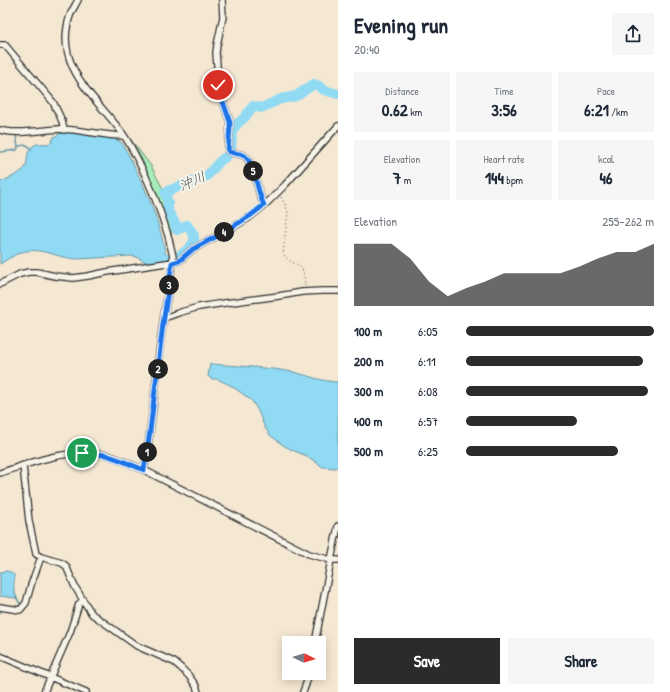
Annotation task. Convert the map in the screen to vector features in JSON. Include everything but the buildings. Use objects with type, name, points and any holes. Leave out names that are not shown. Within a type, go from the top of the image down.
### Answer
[{"type":"street","points":[[78,0],[71,12],[67,26],[66,38],[70,62],[75,74],[124,136],[137,157],[167,233],[172,252],[172,263],[144,470]]},
{"type":"street","points":[[222,0],[223,17],[216,53],[219,90],[230,122],[230,152],[239,153],[245,156],[251,163],[264,205]]},
{"type":"street","points":[[0,45],[5,45],[53,102],[62,121],[64,130]]},
{"type":"street","points":[[0,284],[20,274],[29,272],[73,278],[179,261],[193,249],[238,224],[264,205],[278,192],[338,126]]},
{"type":"street","points":[[0,130],[7,132],[20,132],[64,130],[124,136]]},
{"type":"street","points":[[164,318],[199,307],[305,292],[338,291]]},
{"type":"street","points":[[0,473],[64,454],[82,453],[106,455],[144,470],[309,554],[331,560],[338,560]]},
{"type":"street","points":[[23,466],[28,521],[36,554],[62,563],[66,566],[74,587],[92,614],[137,646],[174,662],[189,676],[198,692]]},
{"type":"street","points":[[316,636],[338,526]]},
{"type":"street","points":[[2,607],[20,610],[26,603],[41,557]]},
{"type":"street","points":[[44,692],[70,632],[79,604],[82,600]]},
{"type":"street","points":[[0,656],[86,692]]},
{"type":"street","points":[[303,692],[307,680]]},
{"type":"path","points":[[278,192],[288,212],[283,254],[287,259],[302,268],[305,292]]},
{"type":"green space","points":[[124,131],[151,166],[163,189],[167,203],[167,211],[172,220],[172,246],[138,154]]},
{"type":"water","points":[[62,132],[112,138],[122,143],[143,184],[159,228],[166,257],[159,258],[160,263],[149,264],[137,257],[132,256],[78,259],[41,251],[26,251],[19,253],[0,264],[0,182],[14,176],[25,168],[28,153],[33,146],[37,144],[51,143],[54,137]]},
{"type":"water","points":[[210,364],[283,370],[327,381],[338,382],[338,466],[335,468],[323,467],[307,456],[283,445],[270,435],[252,401],[230,385],[217,379],[211,379],[208,376]]},
{"type":"water","points":[[6,571],[13,573],[14,575],[14,589],[17,598],[0,596],[0,572]]},
{"type":"waterway","name":"沖川","points":[[176,257],[185,252],[191,246],[194,236],[187,225],[177,230],[175,227],[175,223],[168,211],[168,203],[165,192],[207,176],[220,161],[228,155],[231,149],[232,131],[253,106],[261,108],[281,99],[296,96],[314,84],[324,90],[338,94]]},
{"type":"waterway","points":[[0,152],[17,150],[16,134]]},
{"type":"waterway","points":[[18,146],[27,145],[32,150]]},
{"type":"waterway","name":"沖川","points":[[152,249],[162,260],[168,259]]},
{"type":"waterway","points":[[16,597],[21,605],[16,607]]},
{"type":"waterway","points":[[0,613],[2,608]]},
{"type":"waterway","points":[[0,653],[48,673]]},
{"type":"waterway","points":[[41,692],[46,680]]},
{"type":"route","points":[[82,453],[106,455],[144,470],[172,263],[179,261],[193,249],[221,234],[250,216],[264,205],[251,163],[245,156],[228,151],[230,122],[218,85]]}]
